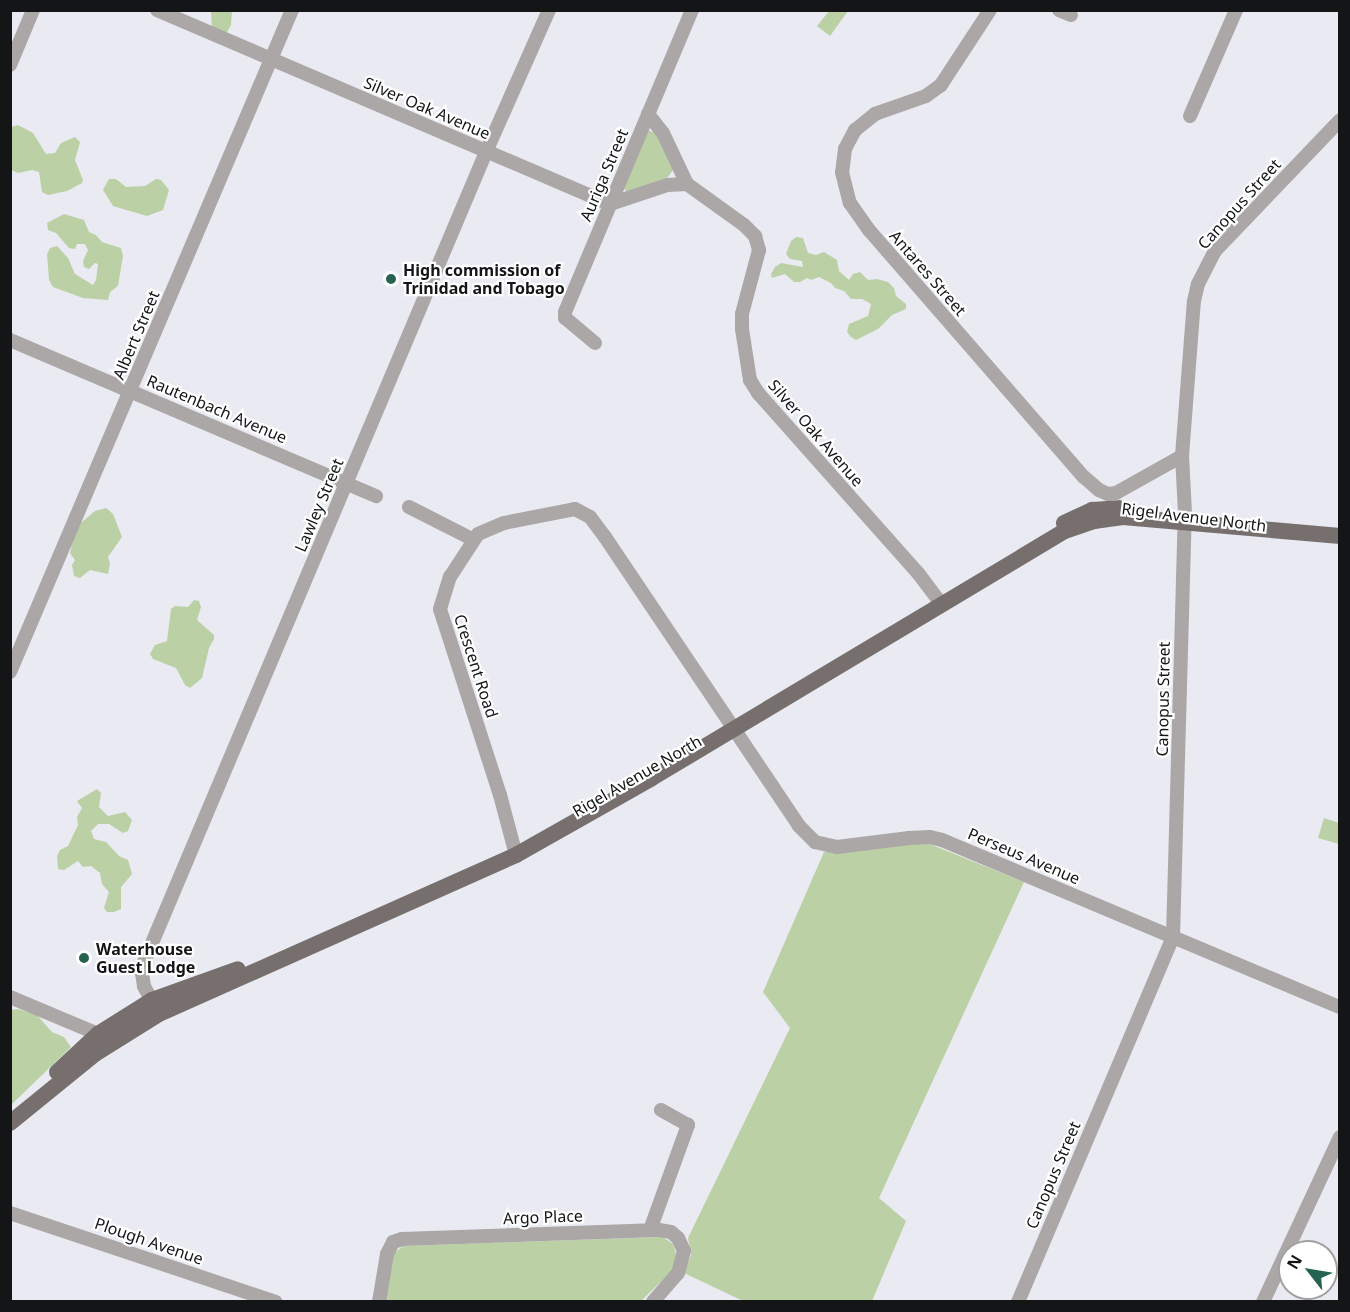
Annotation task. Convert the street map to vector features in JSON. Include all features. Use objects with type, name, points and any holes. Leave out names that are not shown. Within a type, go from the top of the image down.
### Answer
[{"type":"main road","name":"Rigel Avenue North","points":[[10,1114],[98,1034],[515,850],[1054,536],[1078,526],[1123,517],[1184,518],[1340,536]]},
{"type":"main road","name":"Rigel Avenue North","points":[[10,1123],[95,1054],[126,1035],[156,1007]]},
{"type":"main road","points":[[95,1054],[98,1034],[109,1037],[126,1035]]},
{"type":"street","points":[[10,65],[33,10]]},
{"type":"street","name":"Silver Oak Avenue","points":[[157,10],[610,204]]},
{"type":"street","name":"Albert Street","points":[[10,672],[292,10]]},
{"type":"street","name":"Lawley Street","points":[[156,1007],[143,979],[144,962],[486,152],[549,10]]},
{"type":"street","name":"Auriga Street","points":[[595,343],[565,318],[564,314],[692,10]]},
{"type":"street","name":"Antares Street","points":[[990,10],[940,85],[926,96],[875,114],[855,130],[845,149],[842,172],[850,203],[877,239],[1084,477],[1099,490],[1108,494],[1116,493],[1182,456]]},
{"type":"street","points":[[1190,116],[1236,10]]},
{"type":"street","name":"Silver Oak Avenue","points":[[648,114],[663,133],[687,184],[744,225],[758,243],[758,262],[742,314],[746,361],[754,387],[939,601]]},
{"type":"street","name":"Canopus Street","points":[[1018,1302],[1173,937],[1184,518],[1182,456],[1194,301],[1206,267],[1215,251],[1340,120]]},
{"type":"street","points":[[610,204],[667,185],[687,184]]},
{"type":"street","name":"Rautenbach Avenue","points":[[10,340],[376,496]]},
{"type":"street","points":[[409,507],[472,539],[486,529],[504,523],[569,510],[585,513],[605,537],[731,726]]},
{"type":"street","name":"Crescent Road","points":[[472,539],[450,577],[440,609],[515,850]]},
{"type":"street","name":"Perseus Avenue","points":[[731,726],[799,826],[815,842],[837,847],[909,838],[936,839],[1340,1008]]},
{"type":"street","points":[[10,997],[98,1034]]},
{"type":"street","points":[[650,1230],[688,1125],[661,1110]]},
{"type":"street","points":[[1263,1302],[1340,1137]]},
{"type":"street","name":"Plough Avenue","points":[[10,1213],[276,1302]]},
{"type":"street","name":"Argo Place","points":[[379,1302],[387,1254],[393,1242],[402,1239],[650,1230],[671,1232],[678,1238],[684,1251],[678,1273],[653,1302]]},
{"type":"green space","points":[[211,11],[232,11],[231,25],[226,34],[212,33]]},
{"type":"green space","points":[[829,11],[848,11],[830,36],[817,26]]},
{"type":"green space","points":[[18,125],[33,133],[46,154],[55,153],[61,143],[75,137],[80,142],[75,160],[83,180],[82,183],[67,191],[48,195],[42,192],[39,172],[32,170],[18,173],[11,170],[11,127]]},
{"type":"green space","points":[[647,130],[656,133],[673,170],[668,177],[627,193],[624,188]]},
{"type":"green space","points":[[109,179],[116,179],[126,187],[145,186],[156,179],[161,180],[169,190],[163,210],[147,216],[113,206],[103,190]]},
{"type":"green space","points":[[64,214],[84,220],[89,232],[96,235],[102,242],[121,248],[123,256],[118,286],[110,292],[108,300],[83,298],[53,287],[49,280],[47,254],[50,248],[57,246],[68,258],[75,274],[93,285],[96,280],[98,264],[95,263],[89,269],[84,267],[83,261],[88,250],[85,244],[77,244],[75,249],[69,248],[56,233],[48,230],[47,223]]},
{"type":"green space","points":[[796,237],[803,238],[808,253],[816,255],[824,252],[837,260],[839,271],[849,280],[853,274],[860,272],[868,280],[877,279],[888,282],[894,288],[896,296],[906,304],[906,309],[892,315],[878,329],[856,340],[851,337],[847,332],[849,324],[868,316],[871,304],[862,299],[851,299],[844,291],[819,277],[811,280],[807,278],[800,282],[794,282],[785,274],[772,278],[771,274],[775,267],[781,263],[803,267],[802,261],[790,259],[786,254],[791,241]]},
{"type":"green space","points":[[106,508],[113,514],[122,537],[108,557],[110,563],[108,574],[90,570],[80,578],[74,576],[72,565],[75,560],[70,553],[76,527],[95,511]]},
{"type":"green space","points":[[194,600],[199,601],[201,607],[197,620],[214,635],[214,639],[209,648],[202,678],[190,688],[185,685],[176,668],[153,659],[150,654],[155,645],[167,641],[171,609],[175,606],[188,607]]},
{"type":"green space","points":[[97,789],[101,793],[99,807],[108,816],[125,812],[132,820],[128,831],[123,833],[109,824],[98,824],[91,831],[94,839],[106,842],[119,856],[128,860],[132,874],[121,887],[121,909],[114,912],[107,912],[104,908],[109,892],[102,884],[100,873],[91,866],[83,867],[78,861],[64,870],[58,869],[57,856],[60,850],[68,846],[78,825],[77,817],[82,808],[77,801]]},
{"type":"green space","points":[[1324,818],[1339,823],[1339,844],[1318,838]]},
{"type":"green space","points":[[927,843],[1024,882],[879,1198],[906,1221],[872,1301],[743,1301],[684,1273],[691,1255],[688,1238],[790,1028],[763,992],[824,852]]},
{"type":"green space","points":[[18,1009],[37,1015],[52,1032],[64,1037],[71,1047],[11,1105],[11,1010]]},
{"type":"green space","points":[[663,1237],[673,1244],[676,1254],[674,1269],[641,1301],[385,1302],[393,1254],[403,1246]]},
{"type":"place","name":"High commission of Trinidad and Tobago","points":[[391,279]]},
{"type":"place","name":"Waterhouse Guest Lodge","points":[[84,958]]}]
